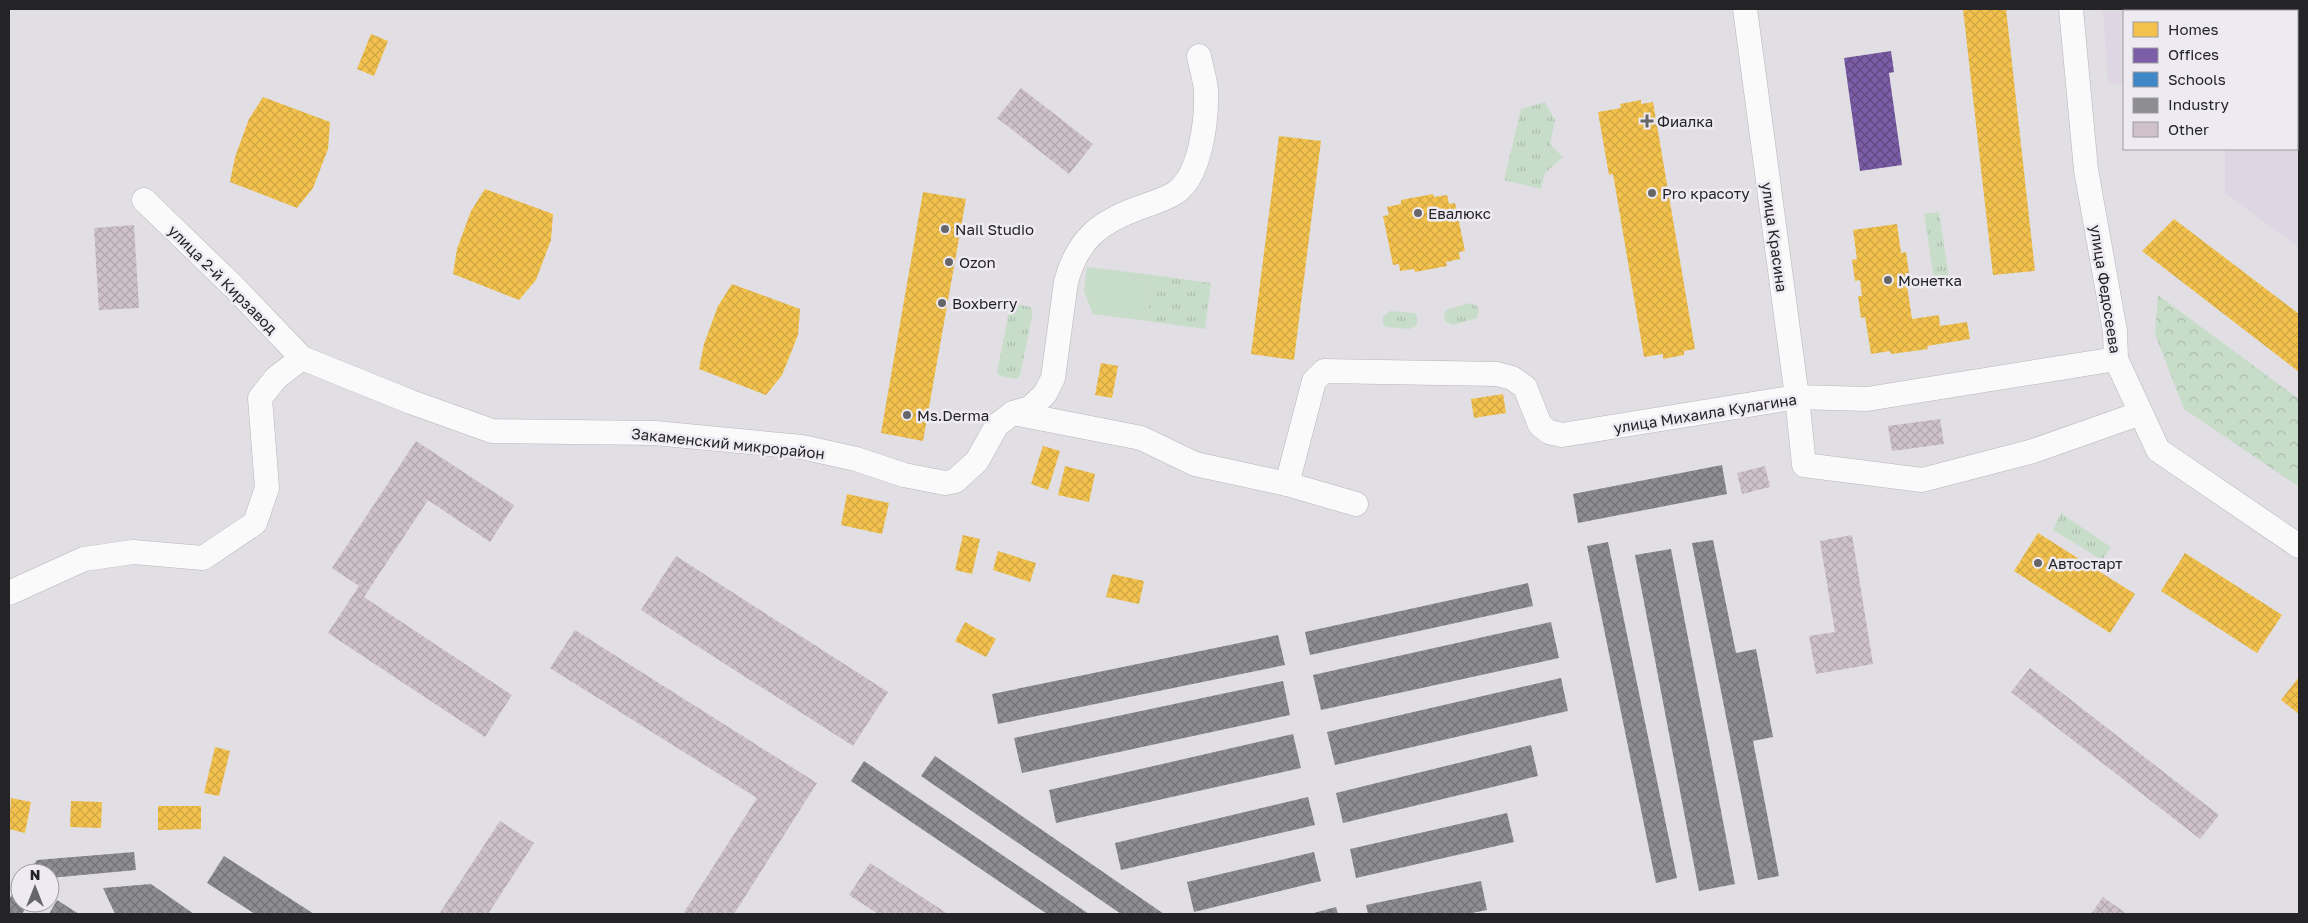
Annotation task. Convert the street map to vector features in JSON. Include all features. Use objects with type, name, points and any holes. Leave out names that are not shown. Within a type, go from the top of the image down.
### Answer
[{"type":"street","name":"улица Красина","points":[[1745,9],[1797,397],[1804,465],[1922,480],[2033,451],[2141,413]]},
{"type":"street","name":"улица Федосеева","points":[[2071,9],[2086,170],[2115,332],[2116,359],[2158,450],[2299,546]]},
{"type":"street","name":"Закаменский микрорайон","points":[[302,358],[411,402],[492,431],[656,433],[802,447],[856,459],[904,475],[945,483],[955,481],[977,461],[998,425],[1013,413],[1030,408],[1045,394],[1053,378],[1066,282],[1077,252],[1101,225],[1116,216],[1175,193],[1186,184],[1200,150],[1204,119],[1206,89],[1199,56]]},
{"type":"street","name":"улица 2-й Кирзавод","points":[[144,200],[234,287],[302,358]]},
{"type":"street","points":[[9,593],[84,559],[133,552],[203,558],[255,523],[267,488],[260,398],[276,378],[302,358]]},
{"type":"street","name":"улица Михаила Кулагина","points":[[1287,484],[1314,381],[1324,371],[1496,374],[1512,378],[1525,388],[1540,425],[1549,432],[1562,435],[1797,397],[1867,399],[2116,359]]},
{"type":"street","points":[[1013,413],[1141,438],[1195,464],[1287,484],[1356,504]]},
{"type":"shaded area","points":[[2103,9],[2271,9],[2123,10],[2123,83],[2108,84]]},
{"type":"shaded area","points":[[2299,18],[2299,248],[2225,193],[2225,150],[2298,150]]},
{"type":"green space","points":[[1545,102],[1555,120],[1550,144],[1563,157],[1545,173],[1541,189],[1504,180],[1521,109]]},
{"type":"green space","points":[[1939,212],[1949,277],[1934,279],[1924,214]]},
{"type":"green space","points":[[1087,267],[1153,275],[1147,321],[1093,314],[1084,291]]},
{"type":"green space","points":[[1153,275],[1211,283],[1205,329],[1147,321]]},
{"type":"green space","points":[[2158,295],[2299,399],[2299,487],[2184,409],[2155,334]]},
{"type":"green space","points":[[1469,303],[1477,306],[1479,310],[1477,318],[1453,325],[1446,322],[1444,318],[1446,310]]},
{"type":"green space","points":[[1014,304],[1030,307],[1033,311],[1020,376],[1016,379],[1000,376],[997,372],[1010,307]]},
{"type":"green space","points":[[1390,311],[1415,313],[1417,325],[1410,329],[1386,327],[1383,324],[1383,316]]},
{"type":"green space","points":[[2061,513],[2111,547],[2102,560],[2053,530]]},
{"type":"building: Homes","points":[[1963,9],[2006,9],[2035,271],[1993,275]]},
{"type":"building: Homes","points":[[371,34],[388,41],[374,76],[357,69]]},
{"type":"building: Homes","points":[[263,97],[330,122],[328,149],[313,188],[297,208],[230,182],[235,157],[249,119]]},
{"type":"building: Homes","points":[[1641,100],[1641,104],[1653,102],[1695,349],[1684,351],[1684,355],[1663,359],[1663,354],[1644,357],[1613,174],[1609,175],[1598,112],[1621,108],[1620,104]]},
{"type":"building: Homes","points":[[1279,136],[1321,141],[1294,360],[1251,354]]},
{"type":"building: Homes","points":[[485,189],[553,214],[551,240],[536,280],[519,300],[453,274],[457,249],[471,211]]},
{"type":"building: Homes","points":[[923,192],[966,199],[923,441],[881,433]]},
{"type":"building: Homes","points":[[1433,194],[1434,197],[1447,195],[1449,204],[1455,203],[1465,251],[1459,252],[1460,259],[1446,262],[1447,266],[1415,272],[1414,269],[1400,271],[1399,264],[1393,265],[1383,216],[1389,215],[1387,207],[1401,204],[1401,200]]},
{"type":"building: Homes","points":[[2174,219],[2299,314],[2299,372],[2142,251]]},
{"type":"building: Homes","points":[[1897,224],[1901,253],[1906,252],[1909,273],[1905,273],[1912,319],[1939,315],[1940,326],[1967,322],[1970,339],[1927,346],[1928,349],[1891,354],[1890,351],[1871,354],[1865,317],[1861,318],[1858,296],[1862,296],[1860,280],[1855,281],[1852,260],[1857,259],[1853,230]]},
{"type":"building: Homes","points":[[732,284],[800,309],[798,335],[782,375],[766,395],[699,369],[704,344],[718,306]]},
{"type":"building: Homes","points":[[1101,363],[1118,366],[1112,398],[1095,395]]},
{"type":"building: Homes","points":[[1503,394],[1506,413],[1474,418],[1471,399]]},
{"type":"building: Homes","points":[[1043,446],[1060,451],[1048,490],[1031,484]]},
{"type":"building: Homes","points":[[1065,466],[1095,474],[1089,502],[1058,495]]},
{"type":"building: Homes","points":[[847,494],[889,503],[882,534],[841,525]]},
{"type":"building: Homes","points":[[2038,533],[2135,594],[2110,633],[2014,571]]},
{"type":"building: Homes","points":[[963,535],[980,539],[972,574],[955,570]]},
{"type":"building: Homes","points":[[998,551],[1036,563],[1030,582],[993,570]]},
{"type":"building: Homes","points":[[2185,553],[2282,615],[2257,653],[2161,591]]},
{"type":"building: Homes","points":[[1112,574],[1144,581],[1139,604],[1106,597]]},
{"type":"building: Homes","points":[[965,622],[996,639],[986,657],[955,641]]},
{"type":"building: Homes","points":[[2299,677],[2299,714],[2281,700]]},
{"type":"building: Homes","points":[[215,747],[230,751],[219,796],[204,793]]},
{"type":"building: Homes","points":[[11,798],[31,802],[25,833],[9,829]]},
{"type":"building: Homes","points":[[71,801],[102,802],[101,828],[70,827]]},
{"type":"building: Homes","points":[[158,806],[201,806],[201,829],[158,830]]},
{"type":"building: Offices","points":[[1891,51],[1894,72],[1889,73],[1902,165],[1860,171],[1844,58]]},
{"type":"building: Schools","points":[[2299,43],[2298,112],[2298,44]]},
{"type":"building: Industry","points":[[1722,465],[1727,494],[1578,523],[1573,494]]},
{"type":"building: Industry","points":[[1713,540],[1736,653],[1756,649],[1773,737],[1753,741],[1779,876],[1758,880],[1692,543]]},
{"type":"building: Industry","points":[[1608,542],[1677,878],[1656,883],[1587,546]]},
{"type":"building: Industry","points":[[1671,549],[1735,884],[1699,891],[1635,555]]},
{"type":"building: Industry","points":[[1528,583],[1533,606],[1310,655],[1305,632]]},
{"type":"building: Industry","points":[[1551,622],[1559,658],[1321,710],[1313,675]]},
{"type":"building: Industry","points":[[1278,635],[1285,665],[998,724],[992,694]]},
{"type":"building: Industry","points":[[1561,678],[1568,711],[1335,765],[1327,732]]},
{"type":"building: Industry","points":[[1283,681],[1290,715],[1022,773],[1014,738]]},
{"type":"building: Industry","points":[[1293,734],[1301,768],[1056,823],[1049,790]]},
{"type":"building: Industry","points":[[1531,745],[1538,776],[1343,823],[1336,793]]},
{"type":"building: Industry","points":[[935,756],[1164,914],[1121,914],[921,776]]},
{"type":"building: Industry","points":[[864,761],[1089,914],[1047,914],[851,781]]},
{"type":"building: Industry","points":[[1308,797],[1315,825],[1121,870],[1115,843]]},
{"type":"building: Industry","points":[[1507,813],[1514,842],[1356,878],[1350,849]]},
{"type":"building: Industry","points":[[134,852],[136,870],[60,877],[60,863],[35,863],[37,860]]},
{"type":"building: Industry","points":[[1314,852],[1321,881],[1194,912],[1187,882]]},
{"type":"building: Industry","points":[[224,856],[314,914],[255,914],[207,883]]},
{"type":"building: Industry","points":[[1481,881],[1487,910],[1467,914],[1368,914],[1366,905]]},
{"type":"building: Industry","points":[[151,884],[194,914],[115,914],[103,888]]},
{"type":"building: Industry","points":[[10,898],[10,913],[22,914],[9,914]]},
{"type":"building: Industry","points":[[60,902],[79,914],[49,914],[60,913]]},
{"type":"building: Industry","points":[[1336,907],[1338,914],[1310,914]]},
{"type":"building: Other","points":[[1021,88],[1093,144],[1069,174],[997,118]]},
{"type":"building: Other","points":[[134,225],[139,308],[99,310],[94,228]]},
{"type":"building: Other","points":[[1940,419],[1944,444],[1892,451],[1888,426]]},
{"type":"building: Other","points":[[416,441],[514,505],[490,542],[428,500],[364,597],[512,695],[485,737],[328,633],[359,586],[332,568]]},
{"type":"building: Other","points":[[1765,466],[1770,487],[1742,494],[1737,473]]},
{"type":"building: Other","points":[[1852,535],[1873,664],[1816,674],[1809,636],[1835,632],[1820,541]]},
{"type":"building: Other","points":[[676,556],[888,692],[853,746],[641,610]]},
{"type":"building: Other","points":[[575,630],[817,783],[734,914],[683,914],[757,798],[550,668]]},
{"type":"building: Other","points":[[2030,668],[2219,815],[2200,839],[2011,692]]},
{"type":"building: Other","points":[[500,821],[534,843],[488,914],[439,914]]},
{"type":"building: Other","points":[[870,863],[948,914],[878,914],[849,895]]},
{"type":"building: Other","points":[[2103,897],[2127,914],[2091,914]]},
{"type":"place","name":"Фиалка","points":[[1647,121]]},
{"type":"place","name":"Pro красоту","points":[[1652,193]]},
{"type":"place","name":"Евалюкс","points":[[1418,213]]},
{"type":"place","name":"Nail Studio","points":[[945,229]]},
{"type":"place","name":"Ozon","points":[[949,262]]},
{"type":"place","name":"Монетка","points":[[1888,280]]},
{"type":"place","name":"Boxberry","points":[[942,303]]},
{"type":"place","name":"Ms.Derma","points":[[907,415]]},
{"type":"place","name":"Автостарт","points":[[2038,563]]}]
